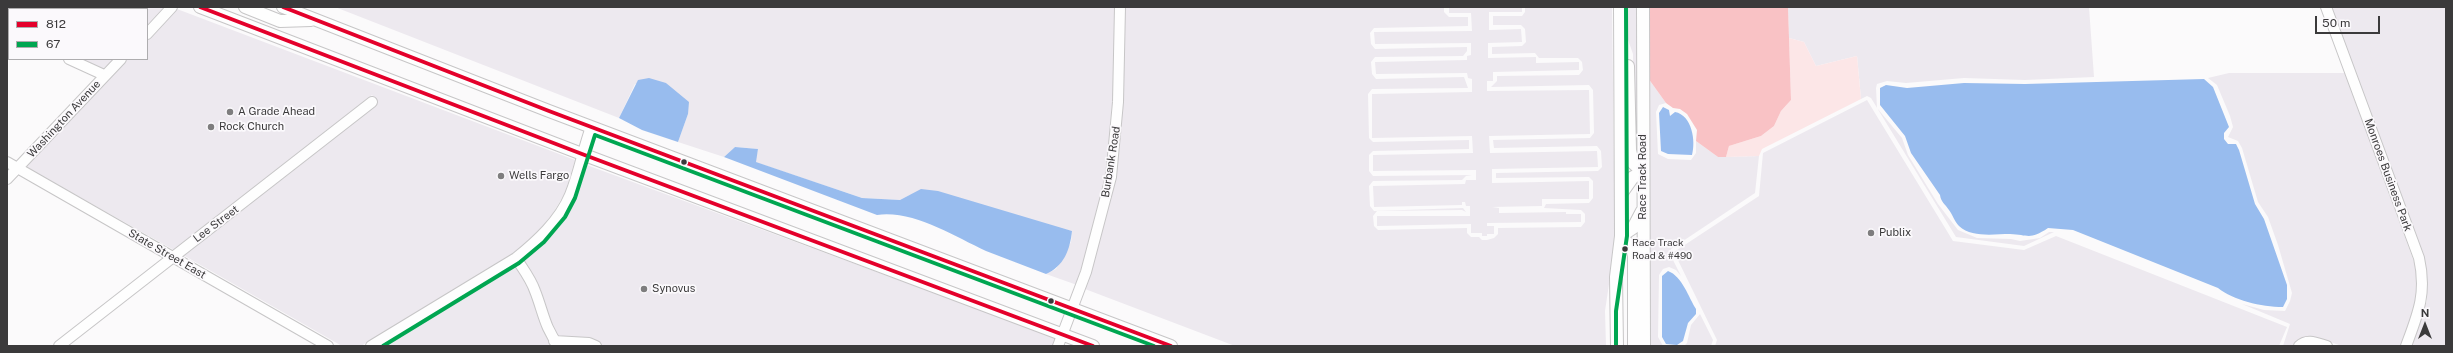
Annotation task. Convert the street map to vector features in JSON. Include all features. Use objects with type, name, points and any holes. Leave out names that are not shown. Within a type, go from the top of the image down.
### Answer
[{"type":"main road","points":[[200,7],[582,154],[1093,346]]},
{"type":"main road","points":[[245,7],[280,20],[319,20]]},
{"type":"main road","points":[[258,7],[282,16],[319,20]]},
{"type":"main road","points":[[283,7],[591,127],[1170,346]]},
{"type":"main road","name":"Race Track Road","points":[[1643,7],[1644,346]]},
{"type":"main road","name":"Race Track Road","points":[[1617,346],[1616,277],[1621,236],[1620,32],[1623,9]]},
{"type":"main road","points":[[1620,32],[1628,54],[1630,150],[1633,163],[1643,172],[1633,177],[1620,195]]},
{"type":"main road","points":[[1621,236],[1633,228],[1644,208]]},
{"type":"main road","points":[[1621,236],[1624,346]]},
{"type":"main road","points":[[1621,236],[1632,248],[1634,256],[1634,346]]},
{"type":"main road","points":[[1610,346],[1610,311],[1616,277]]},
{"type":"street","points":[[148,33],[172,7]]},
{"type":"street","name":"Burbank Road","points":[[1058,346],[1074,309],[1088,265],[1111,177],[1118,102],[1120,7]]},
{"type":"street","name":"Monroes Business Park","points":[[2326,7],[2423,272],[2422,299],[2406,346]]},
{"type":"street","points":[[71,60],[104,75]]},
{"type":"street","name":"Washington Avenue","points":[[7,179],[104,75],[120,60]]},
{"type":"street","name":"Lee Street","points":[[59,346],[372,102]]},
{"type":"street","points":[[370,346],[516,258],[534,244],[569,196],[591,127]]},
{"type":"street","name":"State Street East","points":[[7,162],[328,346]]},
{"type":"street","points":[[516,258],[527,274],[535,291],[546,326],[557,343],[589,343],[596,346]]},
{"type":"street","points":[[2299,346],[2302,342],[2312,341],[2327,346]]},
{"type":"shaded area","points":[[7,7],[166,7],[148,26],[148,8],[8,8],[7,25]]},
{"type":"shaded area","points":[[335,7],[1115,7],[1115,69],[1106,176],[1077,285],[1046,274],[1056,269],[1071,242],[1072,231],[910,195],[900,200],[862,198],[755,162],[758,149],[735,147],[724,157],[678,142],[688,114],[666,83],[635,84],[619,118]]},
{"type":"shaded area","points":[[1124,7],[1444,7],[1444,12],[1449,17],[1468,17],[1468,26],[1374,28],[1370,33],[1371,44],[1375,49],[1467,47],[1467,51],[1463,56],[1375,57],[1371,62],[1372,74],[1376,79],[1464,77],[1468,88],[1372,89],[1368,94],[1369,138],[1373,142],[1469,140],[1469,149],[1373,151],[1369,155],[1369,171],[1373,176],[1472,175],[1466,176],[1462,180],[1373,181],[1369,186],[1370,206],[1374,211],[1463,208],[1466,212],[1462,210],[1377,211],[1373,216],[1374,226],[1378,230],[1467,228],[1467,233],[1471,237],[1479,237],[1482,240],[1487,240],[1494,238],[1498,234],[1498,228],[1581,227],[1585,222],[1585,214],[1581,210],[1544,208],[1546,204],[1589,203],[1593,198],[1593,181],[1589,177],[1496,178],[1496,173],[1598,171],[1602,167],[1601,151],[1597,146],[1494,148],[1493,140],[1590,138],[1594,133],[1593,90],[1589,85],[1491,87],[1497,81],[1497,76],[1579,75],[1583,70],[1582,62],[1578,58],[1539,58],[1535,53],[1492,54],[1492,47],[1522,46],[1526,42],[1525,29],[1521,25],[1493,25],[1493,16],[1522,16],[1525,12],[1525,7],[1612,7],[1615,244],[1605,311],[1606,346],[1235,346],[1085,289],[1115,178],[1123,102]]},
{"type":"shaded area","points":[[1449,7],[1522,7],[1522,12],[1489,12],[1489,30],[1521,29],[1522,42],[1488,43],[1488,58],[1536,57],[1536,63],[1579,62],[1579,70],[1493,72],[1493,81],[1487,81],[1487,91],[1589,90],[1590,134],[1489,136],[1490,153],[1597,151],[1598,167],[1492,169],[1492,183],[1589,181],[1589,199],[1542,199],[1542,206],[1492,207],[1499,208],[1499,213],[1566,212],[1566,214],[1581,214],[1581,222],[1487,223],[1487,226],[1494,226],[1494,234],[1487,234],[1487,236],[1482,236],[1482,233],[1471,233],[1471,224],[1377,226],[1377,216],[1470,216],[1470,206],[1466,206],[1465,202],[1462,202],[1462,205],[1374,207],[1373,186],[1465,184],[1466,180],[1476,180],[1476,170],[1373,171],[1373,155],[1473,153],[1472,136],[1372,138],[1372,94],[1472,92],[1472,79],[1468,78],[1467,73],[1376,74],[1375,62],[1467,60],[1467,56],[1471,55],[1471,43],[1375,44],[1374,32],[1472,31],[1471,13],[1449,13]]},
{"type":"shaded area","points":[[1625,7],[1639,7],[1639,162],[1634,150],[1633,54],[1625,31]]},
{"type":"shaded area","points":[[1648,7],[1788,7],[1791,100],[1781,111],[1774,126],[1761,136],[1729,146],[1726,157],[1718,157],[1696,141],[1697,130],[1687,114],[1666,103],[1648,78]]},
{"type":"shaded area","points":[[1788,7],[2089,7],[2094,77],[2025,80],[1964,78],[1906,83],[1887,81],[1877,84],[1877,108],[1871,98],[1867,96],[1861,99],[1857,56],[1816,66],[1804,42],[1789,38]]},
{"type":"shaded area","points":[[2331,7],[2446,7],[2446,346],[2411,346],[2427,301],[2427,271]]},
{"type":"shaded area","points":[[177,9],[575,160],[565,193],[547,223],[531,240],[513,254],[361,346],[342,346],[183,255],[378,103],[372,95],[174,250],[26,167],[127,60],[148,60],[148,39]]},
{"type":"shaded area","points":[[1789,38],[1804,42],[1816,66],[1857,56],[1861,99],[1762,149],[1759,156],[1726,157],[1729,146],[1761,136],[1774,126],[1781,111],[1791,100]]},
{"type":"shaded area","points":[[83,60],[113,60],[103,69]]},
{"type":"shaded area","points":[[2229,73],[2345,73],[2418,273],[2418,298],[2401,346],[2342,346],[2312,336],[2302,338],[2292,346],[2283,346],[2290,324],[2242,304],[2264,310],[2285,311],[2292,293],[2268,217],[2258,202],[2242,148],[2238,141],[2228,137],[2233,127],[2230,116],[2217,85],[2208,78]]},
{"type":"shaded area","points":[[1648,78],[1666,103],[1659,105],[1656,112],[1658,154],[1668,159],[1691,160],[1696,153],[1696,141],[1718,157],[1759,156],[1755,193],[1671,249],[1670,254],[1681,276],[1676,270],[1669,267],[1663,269],[1659,275],[1658,337],[1663,346],[1648,346]]},
{"type":"shaded area","points":[[1867,100],[1953,241],[2024,250],[2056,236],[2287,327],[2279,346],[1715,346],[1717,340],[1674,252],[1759,196],[1763,153]]},
{"type":"shaded area","points":[[1877,109],[1902,138],[1908,155],[1938,204],[1958,230],[1977,238],[2011,239],[2020,241],[2040,238],[2049,232],[2054,232],[2024,246],[1956,237]]},
{"type":"shaded area","points":[[584,164],[1056,338],[1053,346],[601,346],[597,341],[589,338],[557,336],[539,289],[522,259],[554,229]]},
{"type":"shaded area","points":[[514,265],[523,276],[531,293],[542,327],[550,345],[553,346],[380,346]]},
{"type":"shaded area","points":[[1700,314],[1713,340],[1711,346],[1684,346],[1687,343],[1691,325]]},
{"type":"water","points":[[649,78],[666,83],[689,102],[688,114],[678,142],[642,130],[619,118],[638,80]]},
{"type":"water","points":[[2204,79],[2213,87],[2229,127],[2224,133],[2224,139],[2228,144],[2236,144],[2239,150],[2255,204],[2264,219],[2287,285],[2287,299],[2283,307],[2266,306],[2239,299],[2218,288],[2073,230],[2048,228],[2037,234],[2029,236],[2010,234],[1977,234],[1964,230],[1956,222],[1942,201],[1940,195],[1911,153],[1905,136],[1880,105],[1880,88],[1886,85],[1907,88],[1964,83],[2025,84]]},
{"type":"water","points":[[1663,107],[1669,110],[1670,116],[1675,112],[1681,114],[1689,123],[1693,136],[1692,155],[1668,154],[1661,151],[1659,113]]},
{"type":"water","points":[[735,147],[758,149],[756,162],[862,198],[900,200],[921,189],[938,191],[1072,231],[1070,245],[1062,262],[1046,274],[986,251],[919,220],[891,214],[877,215],[724,157]]},
{"type":"water","points":[[1668,271],[1681,282],[1696,309],[1696,314],[1688,323],[1683,341],[1677,345],[1666,344],[1662,337],[1662,276]]},
{"type":"transit line","name":"812","points":[[200,7],[582,154],[1093,346]]},
{"type":"transit line","name":"812","points":[[283,7],[549,111],[1171,346]]},
{"type":"transit line","name":"67","points":[[1616,346],[1616,311],[1627,236],[1626,7]]},
{"type":"transit line","name":"67","points":[[383,346],[519,263],[544,242],[565,217],[575,198],[595,135],[1154,346]]},
{"type":"place","name":"A Grade Ahead","points":[[230,112]]},
{"type":"place","name":"Rock Church","points":[[211,127]]},
{"type":"place","name":"Wells Fargo","points":[[501,176]]},
{"type":"place","name":"Publix","points":[[1871,233]]},
{"type":"place","name":"Race Track Road & #490","points":[[1625,249]]},
{"type":"place","name":"Synovus","points":[[644,289]]}]
